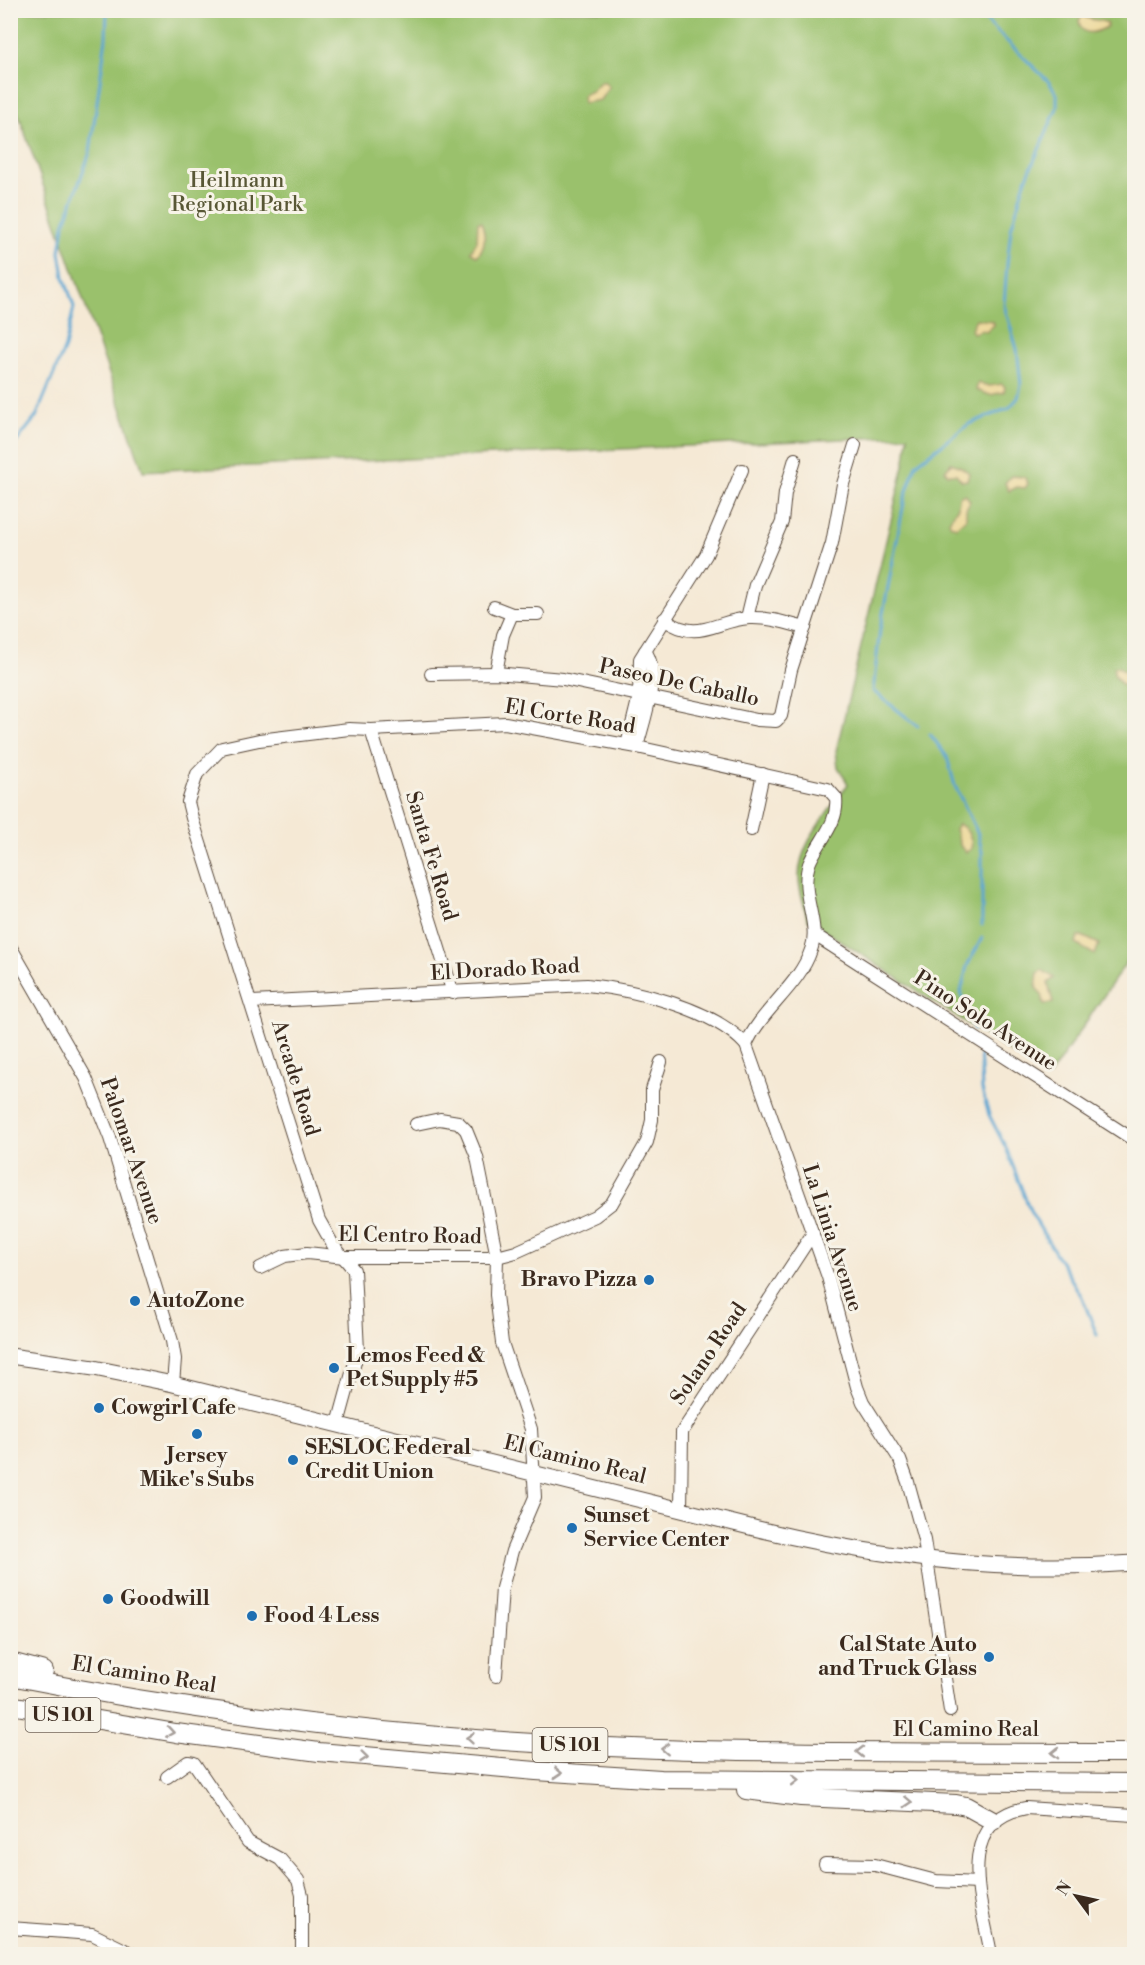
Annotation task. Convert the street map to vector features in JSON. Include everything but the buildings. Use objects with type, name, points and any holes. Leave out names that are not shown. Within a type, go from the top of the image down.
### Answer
[{"type":"highway","points":[[10,1662],[144,1699]]},
{"type":"highway","name":"El Camino Real","points":[[10,1676],[144,1699],[302,1721],[539,1744],[718,1751],[1095,1753],[1134,1751]]},
{"type":"highway","name":"US 101","points":[[12,1706],[176,1733],[319,1752],[524,1771],[661,1779],[1134,1783]]},
{"type":"highway","points":[[661,1779],[801,1797],[956,1804],[966,1806],[993,1821]]},
{"type":"main road","name":"El Camino Real","points":[[10,1356],[94,1368],[173,1384],[821,1543],[926,1560],[1025,1566],[1134,1563]]},
{"type":"street","name":"Paseo De Caballo","points":[[431,674],[496,673],[563,679],[644,697],[776,721],[781,716],[791,670],[832,543],[843,483],[855,445]]},
{"type":"street","points":[[747,618],[755,585],[782,522],[785,493],[795,459]]},
{"type":"street","points":[[632,746],[644,697],[650,658],[645,651],[706,555],[742,470]]},
{"type":"street","points":[[494,607],[512,614],[538,614]]},
{"type":"street","points":[[496,673],[503,635],[512,614]]},
{"type":"street","points":[[664,618],[677,627],[697,631],[747,618],[780,620],[806,628]]},
{"type":"street","name":"El Corte Road","points":[[222,748],[349,729],[371,730],[505,723],[632,746],[828,789],[834,794],[836,817],[813,855],[806,875],[807,897],[815,934]]},
{"type":"street","name":"Santa Fe Road","points":[[371,730],[453,993]]},
{"type":"street","name":"Arcade Road","points":[[222,748],[197,774],[189,802],[319,1220],[333,1245],[354,1270],[358,1351],[338,1424]]},
{"type":"street","points":[[751,830],[763,774]]},
{"type":"street","points":[[746,1045],[757,1026],[806,962],[815,934]]},
{"type":"street","name":"Pino Solo Avenue","points":[[815,934],[1134,1140]]},
{"type":"street","name":"Palomar Avenue","points":[[10,945],[86,1078],[110,1138],[172,1341],[175,1359],[173,1384]]},
{"type":"street","name":"El Dorado Road","points":[[252,1002],[453,993],[573,984],[603,986],[675,1005],[705,1017],[737,1035],[746,1045]]},
{"type":"street","name":"La Linia Avenue","points":[[746,1045],[813,1233],[863,1402],[900,1460],[909,1482],[920,1524],[950,1711]]},
{"type":"street","name":"El Centro Road","points":[[260,1268],[285,1256],[307,1253],[345,1257],[497,1257],[516,1252],[595,1216],[612,1203],[647,1142],[652,1120],[652,1090],[661,1062]]},
{"type":"street","points":[[416,1124],[451,1119],[466,1130],[481,1172],[497,1257],[499,1326],[502,1343],[531,1429],[535,1497],[512,1551],[502,1588],[496,1676]]},
{"type":"street","name":"Solano Road","points":[[681,1510],[682,1432],[813,1233]]},
{"type":"street","points":[[166,1777],[188,1762],[194,1763],[248,1842],[280,1859],[294,1873],[302,1895],[302,1954]]},
{"type":"street","points":[[991,1954],[976,1864],[979,1847],[993,1821],[1013,1810],[1026,1808],[1134,1815]]},
{"type":"street","points":[[825,1864],[875,1865],[936,1881],[978,1883]]},
{"type":"street","points":[[10,1928],[92,1934],[132,1954]]},
{"type":"green space","name":"Heilmann Regional Park","points":[[10,11],[1134,11],[1134,951],[1049,1077],[807,919],[801,893],[800,865],[809,840],[848,784],[838,767],[836,751],[905,461],[908,436],[143,471],[11,93]]},
{"type":"sand","points":[[1083,16],[1107,23],[1107,27],[1094,32],[1086,32],[1080,26],[1079,20]]},
{"type":"sand","points":[[600,82],[605,82],[609,87],[600,100],[583,103],[583,95],[592,91]]},
{"type":"sand","points":[[478,222],[481,222],[483,227],[484,240],[477,256],[471,251],[477,241]]},
{"type":"sand","points":[[976,319],[992,321],[994,325],[986,332],[983,330],[973,333],[971,329]]},
{"type":"sand","points":[[978,383],[990,386],[1002,384],[1005,387],[1004,392],[990,395],[976,390]]},
{"type":"sand","points":[[951,463],[969,473],[967,480],[962,481],[956,474],[948,474],[945,471]]},
{"type":"sand","points":[[1011,476],[1024,477],[1028,484],[1025,488],[1017,487],[1009,491],[1005,483]]},
{"type":"sand","points":[[965,494],[970,501],[966,509],[966,518],[956,527],[949,521],[958,507],[959,497]]},
{"type":"sand","points":[[1114,667],[1118,667],[1134,678],[1134,683],[1126,687],[1123,685],[1115,676]]},
{"type":"sand","points":[[958,824],[964,828],[971,839],[970,850],[966,852],[961,847],[955,829]]},
{"type":"sand","points":[[1082,936],[1099,944],[1095,955],[1076,944],[1078,937]]},
{"type":"sand","points":[[1042,970],[1054,978],[1048,983],[1053,1003],[1044,1004],[1042,994],[1036,988],[1038,973]]},
{"type":"waterway","points":[[10,450],[36,417],[65,347],[74,307],[64,277],[60,252],[64,225],[90,152],[106,38],[107,10]]},
{"type":"waterway","points":[[918,726],[873,691],[880,629],[905,497],[916,464],[969,424],[1009,408],[1018,398],[1021,385],[1017,349],[1004,305],[1011,229],[1024,184],[1057,108],[1057,94],[1048,81],[975,10]]},
{"type":"waterway","points":[[930,734],[947,757],[955,786],[978,834],[982,852],[982,925]]},
{"type":"waterway","points":[[974,1029],[961,992],[967,966],[982,938]]},
{"type":"waterway","points":[[980,1049],[982,1090],[989,1115],[1006,1148],[1031,1213],[1082,1297],[1097,1335]]},
{"type":"place","name":"Bravo Pizza","points":[[649,1280]]},
{"type":"place","name":"AutoZone","points":[[135,1301]]},
{"type":"place","name":"Lemos Feed & Pet Supply #5","points":[[334,1368]]},
{"type":"place","name":"Cowgirl Cafe","points":[[99,1408]]},
{"type":"place","name":"Jersey Mike's Subs","points":[[197,1434]]},
{"type":"place","name":"SESLOC Federal Credit Union","points":[[293,1460]]},
{"type":"place","name":"Sunset Service Center","points":[[572,1528]]},
{"type":"place","name":"Goodwill","points":[[108,1599]]},
{"type":"place","name":"Food 4 Less","points":[[252,1616]]},
{"type":"place","name":"Cal State Auto and Truck Glass","points":[[989,1657]]}]
